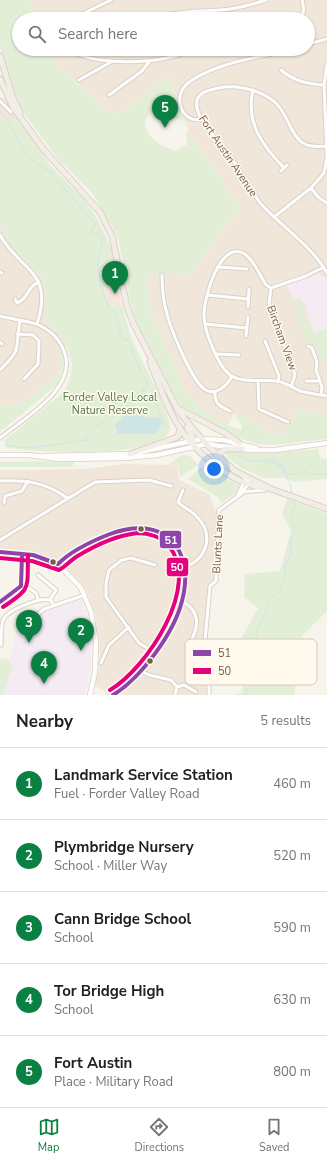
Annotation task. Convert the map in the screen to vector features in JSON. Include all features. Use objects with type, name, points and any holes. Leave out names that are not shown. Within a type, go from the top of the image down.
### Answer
[{"type":"main road","points":[[0,56],[1,68],[25,124]]},
{"type":"main road","points":[[0,80],[7,96],[25,124],[55,164],[88,197],[100,212],[112,236],[127,307],[170,410],[180,429],[212,463],[229,475],[327,509]]},
{"type":"main road","points":[[138,333],[193,442]]},
{"type":"main road","points":[[178,410],[217,456],[246,481]]},
{"type":"main road","points":[[178,410],[225,433],[239,443]]},
{"type":"main road","points":[[130,454],[178,438],[180,429]]},
{"type":"main road","points":[[0,455],[45,456],[60,454],[130,454],[193,442],[221,440],[239,443],[260,450]]},
{"type":"main road","points":[[204,441],[242,449]]},
{"type":"main road","points":[[45,456],[60,459],[125,458],[157,455],[193,442]]},
{"type":"main road","points":[[217,456],[224,449],[286,449],[327,443]]},
{"type":"main road","points":[[0,552],[34,555],[58,564],[76,581],[85,595],[91,612],[96,642],[95,672],[90,695]]},
{"type":"street","points":[[88,12],[111,0]]},
{"type":"street","points":[[190,12],[236,8],[266,0]]},
{"type":"street","points":[[302,0],[304,7],[303,12]]},
{"type":"street","points":[[315,42],[327,39]]},
{"type":"street","points":[[84,56],[111,62],[149,62],[172,56]]},
{"type":"street","points":[[201,119],[194,120],[183,111],[179,97],[183,88],[207,73],[234,62],[261,56]]},
{"type":"street","points":[[103,60],[104,66]]},
{"type":"street","points":[[79,80],[111,62]]},
{"type":"street","points":[[109,94],[142,71],[149,62]]},
{"type":"street","points":[[274,217],[311,188],[324,172],[326,165],[326,146],[324,85],[327,64]]},
{"type":"street","points":[[280,70],[289,77],[304,83],[324,85]]},
{"type":"street","name":"Fort Austin Avenue","points":[[326,146],[315,146],[302,142],[291,132],[277,105],[262,94],[253,90],[233,86],[204,92],[197,100],[201,119],[208,130],[228,153],[252,193],[274,217],[319,260],[327,273]]},
{"type":"street","points":[[253,90],[250,107],[254,127],[262,142],[286,166],[281,172]]},
{"type":"street","points":[[0,101],[12,112]]},
{"type":"street","points":[[311,188],[318,197],[327,203]]},
{"type":"street","points":[[0,235],[1,240],[14,255],[32,271],[39,282],[42,298],[37,324]]},
{"type":"street","points":[[324,267],[306,276],[271,288],[266,285],[249,258],[243,253],[234,252],[227,255],[218,267],[207,295],[204,310],[208,338],[225,370],[232,376],[258,381],[278,382],[300,390],[327,396]]},
{"type":"street","points":[[218,267],[247,270]]},
{"type":"street","points":[[162,275],[164,304],[179,345],[202,388],[208,391],[215,391],[224,388],[232,376]]},
{"type":"street","points":[[15,299],[17,303],[21,302],[31,286],[39,282]]},
{"type":"street","name":"Bircham View","points":[[271,288],[269,304],[295,375],[291,387]]},
{"type":"street","points":[[248,306],[249,289]]},
{"type":"street","points":[[207,295],[248,299]]},
{"type":"street","points":[[0,316],[37,324],[52,334],[62,346],[67,364],[65,376],[55,392],[0,438]]},
{"type":"street","points":[[246,336],[248,318]]},
{"type":"street","points":[[0,370],[17,348],[17,334],[20,321]]},
{"type":"street","points":[[205,324],[247,328]]},
{"type":"street","points":[[17,334],[33,335],[39,341],[38,364],[24,379]]},
{"type":"street","points":[[265,341],[279,376],[278,382]]},
{"type":"street","name":"Bircham View","points":[[308,346],[312,348],[317,362],[316,370],[322,387],[321,395]]},
{"type":"street","points":[[216,354],[239,354]]},
{"type":"street","points":[[258,381],[259,408],[288,422]]},
{"type":"street","points":[[306,381],[320,381]]},
{"type":"street","points":[[215,391],[214,401],[216,404],[230,411]]},
{"type":"street","points":[[0,540],[90,484],[102,481],[152,480],[171,486]]},
{"type":"street","points":[[0,481],[28,481],[46,486],[67,498]]},
{"type":"street","points":[[4,503],[5,496],[22,491],[28,481]]},
{"type":"street","points":[[237,497],[246,481]]},
{"type":"street","name":"Blunts Lane","points":[[204,639],[210,586],[216,581],[220,510],[243,492],[246,481]]},
{"type":"street","points":[[243,492],[271,489]]},
{"type":"street","points":[[183,490],[178,502],[200,519],[206,532],[207,541],[205,550],[200,558],[185,567]]},
{"type":"street","points":[[58,564],[67,555],[115,532],[127,528],[146,526],[159,530],[171,539],[179,549],[185,567],[185,578],[182,601],[174,621],[142,671],[133,681],[113,695]]},
{"type":"street","points":[[0,602],[18,590],[21,586],[22,555]]},
{"type":"street","points":[[154,652],[139,643],[129,627],[106,597],[106,577],[112,567],[122,560],[131,558],[155,565]]},
{"type":"street","points":[[38,575],[56,589],[50,600]]},
{"type":"street","points":[[29,588],[36,594],[38,599]]},
{"type":"street","points":[[37,615],[40,610],[85,595]]},
{"type":"street","points":[[1,646],[3,620],[8,614],[38,599],[50,600],[54,605]]},
{"type":"street","points":[[182,601],[190,606],[196,617],[195,633],[192,639]]},
{"type":"street","points":[[101,663],[108,645],[129,627]]},
{"type":"street","points":[[142,671],[149,675],[171,680],[176,687],[175,695]]},
{"type":"street","points":[[176,687],[184,685],[196,692]]},
{"type":"shaded area","points":[[30,0],[327,0],[327,415],[298,409],[281,437],[261,429],[246,417],[234,414],[228,425],[208,414],[185,392],[151,312],[147,272],[191,275],[240,208],[189,132],[168,78],[117,115],[103,107],[49,56],[315,56],[315,12],[32,12]]},
{"type":"shaded area","points":[[4,97],[17,117],[0,122],[0,98]]},
{"type":"shaded area","points":[[0,224],[15,251],[31,263],[42,278],[46,297],[45,308],[48,325],[57,331],[67,346],[59,350],[61,361],[57,376],[23,404],[0,405]]},
{"type":"shaded area","points":[[319,273],[327,279],[327,328],[314,334],[305,305],[300,297],[293,300],[287,285]]},
{"type":"shaded area","points":[[116,277],[122,306],[112,308],[104,295],[105,279]]},
{"type":"shaded area","points":[[124,464],[172,465],[178,468],[179,480],[209,494],[218,517],[214,579],[208,585],[203,639],[185,639],[185,685],[207,685],[208,695],[106,695],[105,691],[95,686],[100,660],[99,636],[95,613],[86,589],[63,565],[49,557],[0,549],[0,470],[86,469]]},
{"type":"shaded area","points":[[81,599],[90,624],[91,640],[91,665],[85,695],[0,695],[0,658],[10,659],[19,615],[33,612],[35,615],[40,614],[43,611]]},
{"type":"green space","points":[[0,0],[30,0],[33,12],[12,12],[12,56],[49,56],[102,107],[117,115],[168,78],[184,119],[180,121],[155,107],[145,121],[146,128],[156,142],[176,151],[187,144],[186,133],[189,132],[240,208],[191,275],[147,273],[151,312],[185,392],[208,414],[228,425],[241,430],[242,426],[234,414],[246,417],[261,429],[281,437],[298,409],[327,415],[327,439],[273,445],[258,444],[238,438],[181,406],[137,324],[131,305],[119,242],[113,228],[92,193],[57,158],[23,112],[4,66],[0,43]]},
{"type":"green space","points":[[54,9],[55,12],[44,12]]},
{"type":"green space","name":"Forder Valley Local Nature Reserve","points":[[17,117],[51,166],[85,201],[96,216],[112,250],[116,277],[105,279],[104,295],[112,308],[122,306],[131,337],[166,411],[170,428],[163,438],[146,445],[123,450],[95,452],[40,451],[5,447],[5,440],[64,392],[70,379],[72,364],[67,346],[57,331],[48,325],[45,308],[46,297],[42,278],[31,263],[15,251],[0,224],[0,122]]},
{"type":"green space","points":[[300,298],[314,334],[327,329],[327,375],[325,363],[321,362],[315,343],[306,341],[292,301]]},
{"type":"green space","points":[[61,349],[64,365],[58,384],[0,432],[0,405],[23,404],[57,376],[61,361],[59,350]]},
{"type":"green space","points":[[228,448],[273,452],[318,449],[320,458],[327,459],[327,479],[293,482],[286,478],[264,478],[241,468],[226,456]]},
{"type":"green space","points":[[182,455],[190,456],[199,465],[180,477],[179,467],[169,464]]},
{"type":"green space","points":[[75,461],[72,467],[0,467],[0,462]]},
{"type":"green space","points":[[208,466],[240,486],[235,494],[221,503],[219,498],[188,479],[202,467]]},
{"type":"green space","points":[[287,499],[327,514],[327,611],[302,636],[302,639],[241,639],[258,608],[244,597],[245,574],[280,571],[291,531],[282,513]]},
{"type":"green space","points":[[0,658],[10,660],[9,662],[13,665],[3,695],[0,695]]},
{"type":"green space","points":[[243,685],[295,685],[294,695],[234,695],[242,692]]},
{"type":"water","points":[[129,412],[146,418],[160,418],[162,424],[155,434],[118,434],[115,425]]},
{"type":"waterway","points":[[0,111],[6,118],[31,159],[38,165],[47,169],[96,225],[92,228],[92,232],[95,234],[99,233],[100,237],[104,238],[104,241],[101,242],[98,260],[98,273],[101,286],[111,310],[115,311],[122,339],[128,340],[148,386],[109,421],[97,425],[86,436],[87,440],[36,447],[16,447],[7,445]]},
{"type":"waterway","points":[[143,389],[145,394],[155,400],[165,426]]},
{"type":"waterway","points":[[237,455],[249,461],[276,460],[279,465],[285,467],[284,470],[289,474],[299,474],[306,471],[308,473],[324,475],[327,473]]},
{"type":"waterway","points":[[267,460],[270,463],[274,462],[276,466],[281,467],[290,484],[292,493]]},
{"type":"waterway","points":[[255,639],[272,597],[279,592],[285,576],[285,564],[291,556],[290,541],[295,532],[291,514],[295,508],[295,500]]},
{"type":"waterway","points":[[245,695],[249,685]]},
{"type":"transit line","name":"51","points":[[0,552],[33,555],[58,564],[70,554],[89,543],[110,534],[129,529],[146,529],[160,532],[171,540],[179,551],[184,565],[185,582],[178,614],[172,627],[155,654],[134,678],[113,695]]},
{"type":"transit line","name":"50","points":[[0,558],[32,561],[59,570],[76,557],[90,549],[113,539],[130,534],[138,533],[150,535],[162,540],[168,545],[177,562],[179,582],[175,603],[166,625],[139,664],[110,690]]},
{"type":"transit line","name":"51","points":[[0,602],[21,586],[22,555]]},
{"type":"transit line","name":"50","points":[[3,607],[19,596],[26,587],[28,575],[28,555]]},
{"type":"place","name":"Fort Austin","points":[[165,128]]},
{"type":"place","name":"Landmark Service Station","points":[[115,294]]},
{"type":"place","name":"Cann Bridge School","points":[[29,643]]},
{"type":"place","name":"Plymbridge Nursery","points":[[81,651]]},
{"type":"place","name":"Tor Bridge High","points":[[44,684]]}]
